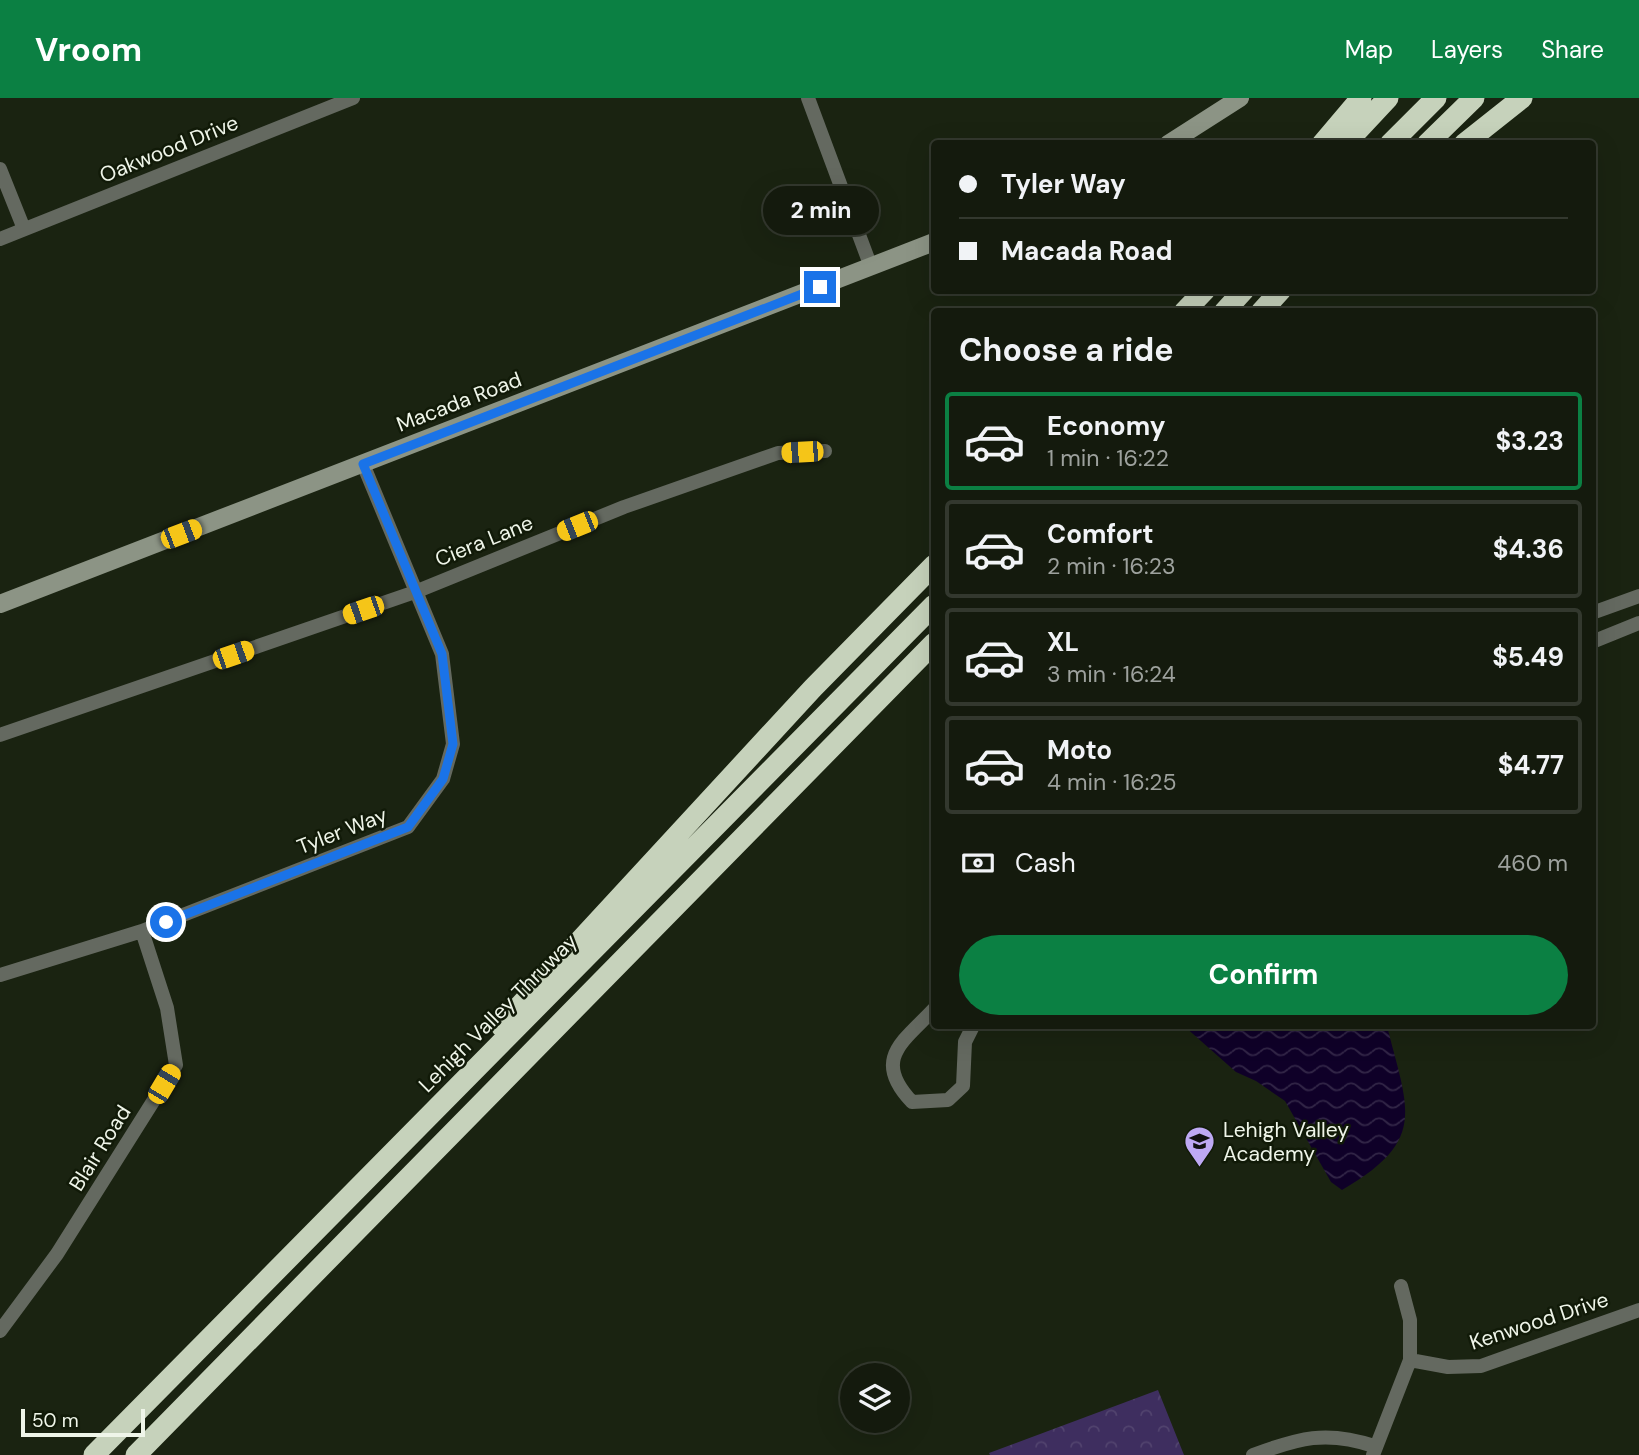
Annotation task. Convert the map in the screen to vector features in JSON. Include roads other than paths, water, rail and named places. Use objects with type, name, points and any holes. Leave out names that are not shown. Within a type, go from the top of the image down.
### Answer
[{"type":"highway","points":[[1325,140],[1361,98]]},
{"type":"highway","points":[[1349,140],[1388,98]]},
{"type":"highway","points":[[1394,140],[1436,98]]},
{"type":"highway","points":[[1431,140],[1474,98]]},
{"type":"highway","points":[[1469,140],[1522,98]]},
{"type":"highway","points":[[1180,308],[1192,294]]},
{"type":"highway","points":[[1188,308],[1201,294]]},
{"type":"highway","points":[[1228,308],[1240,294]]},
{"type":"highway","points":[[1265,308],[1277,294]]},
{"type":"highway","points":[[320,1229],[570,948],[813,688],[931,568]]},
{"type":"highway","name":"Lehigh Valley Thruway","points":[[94,1455],[931,608]]},
{"type":"highway","points":[[136,1455],[931,646]]},
{"type":"street","name":"Oakwood Drive","points":[[0,239],[354,98]]},
{"type":"street","points":[[808,98],[871,267]]},
{"type":"street","points":[[1174,140],[1240,98]]},
{"type":"street","points":[[0,169],[24,229]]},
{"type":"street","name":"Macada Road","points":[[0,604],[931,243]]},
{"type":"street","name":"Ciera Lane","points":[[0,735],[415,592],[624,507],[778,453],[825,451]]},
{"type":"street","name":"Tyler Way","points":[[0,975],[142,931],[408,827],[443,779],[453,744],[442,654],[363,464]]},
{"type":"street","points":[[1596,612],[1639,596]]},
{"type":"street","points":[[1596,640],[1639,623]]},
{"type":"street","name":"Blair Road","points":[[0,1331],[57,1254],[176,1065],[167,1008],[142,931]]},
{"type":"street","points":[[931,1012],[892,1056],[894,1078],[912,1102],[948,1100],[963,1086],[965,1042],[971,1029]]},
{"type":"street","points":[[1253,1455],[1290,1441],[1318,1436],[1348,1438],[1373,1451],[1410,1360],[1410,1320],[1401,1286]]},
{"type":"street","name":"Kenwood Drive","points":[[1410,1360],[1448,1367],[1481,1366],[1639,1310]]},
{"type":"water","points":[[1187,1029],[1388,1029],[1405,1102],[1405,1121],[1400,1138],[1388,1155],[1342,1190],[1331,1182],[1285,1101],[1256,1081],[1236,1072]]},
{"type":"place","name":"Lehigh Valley Academy","points":[[1200,1169]]}]
